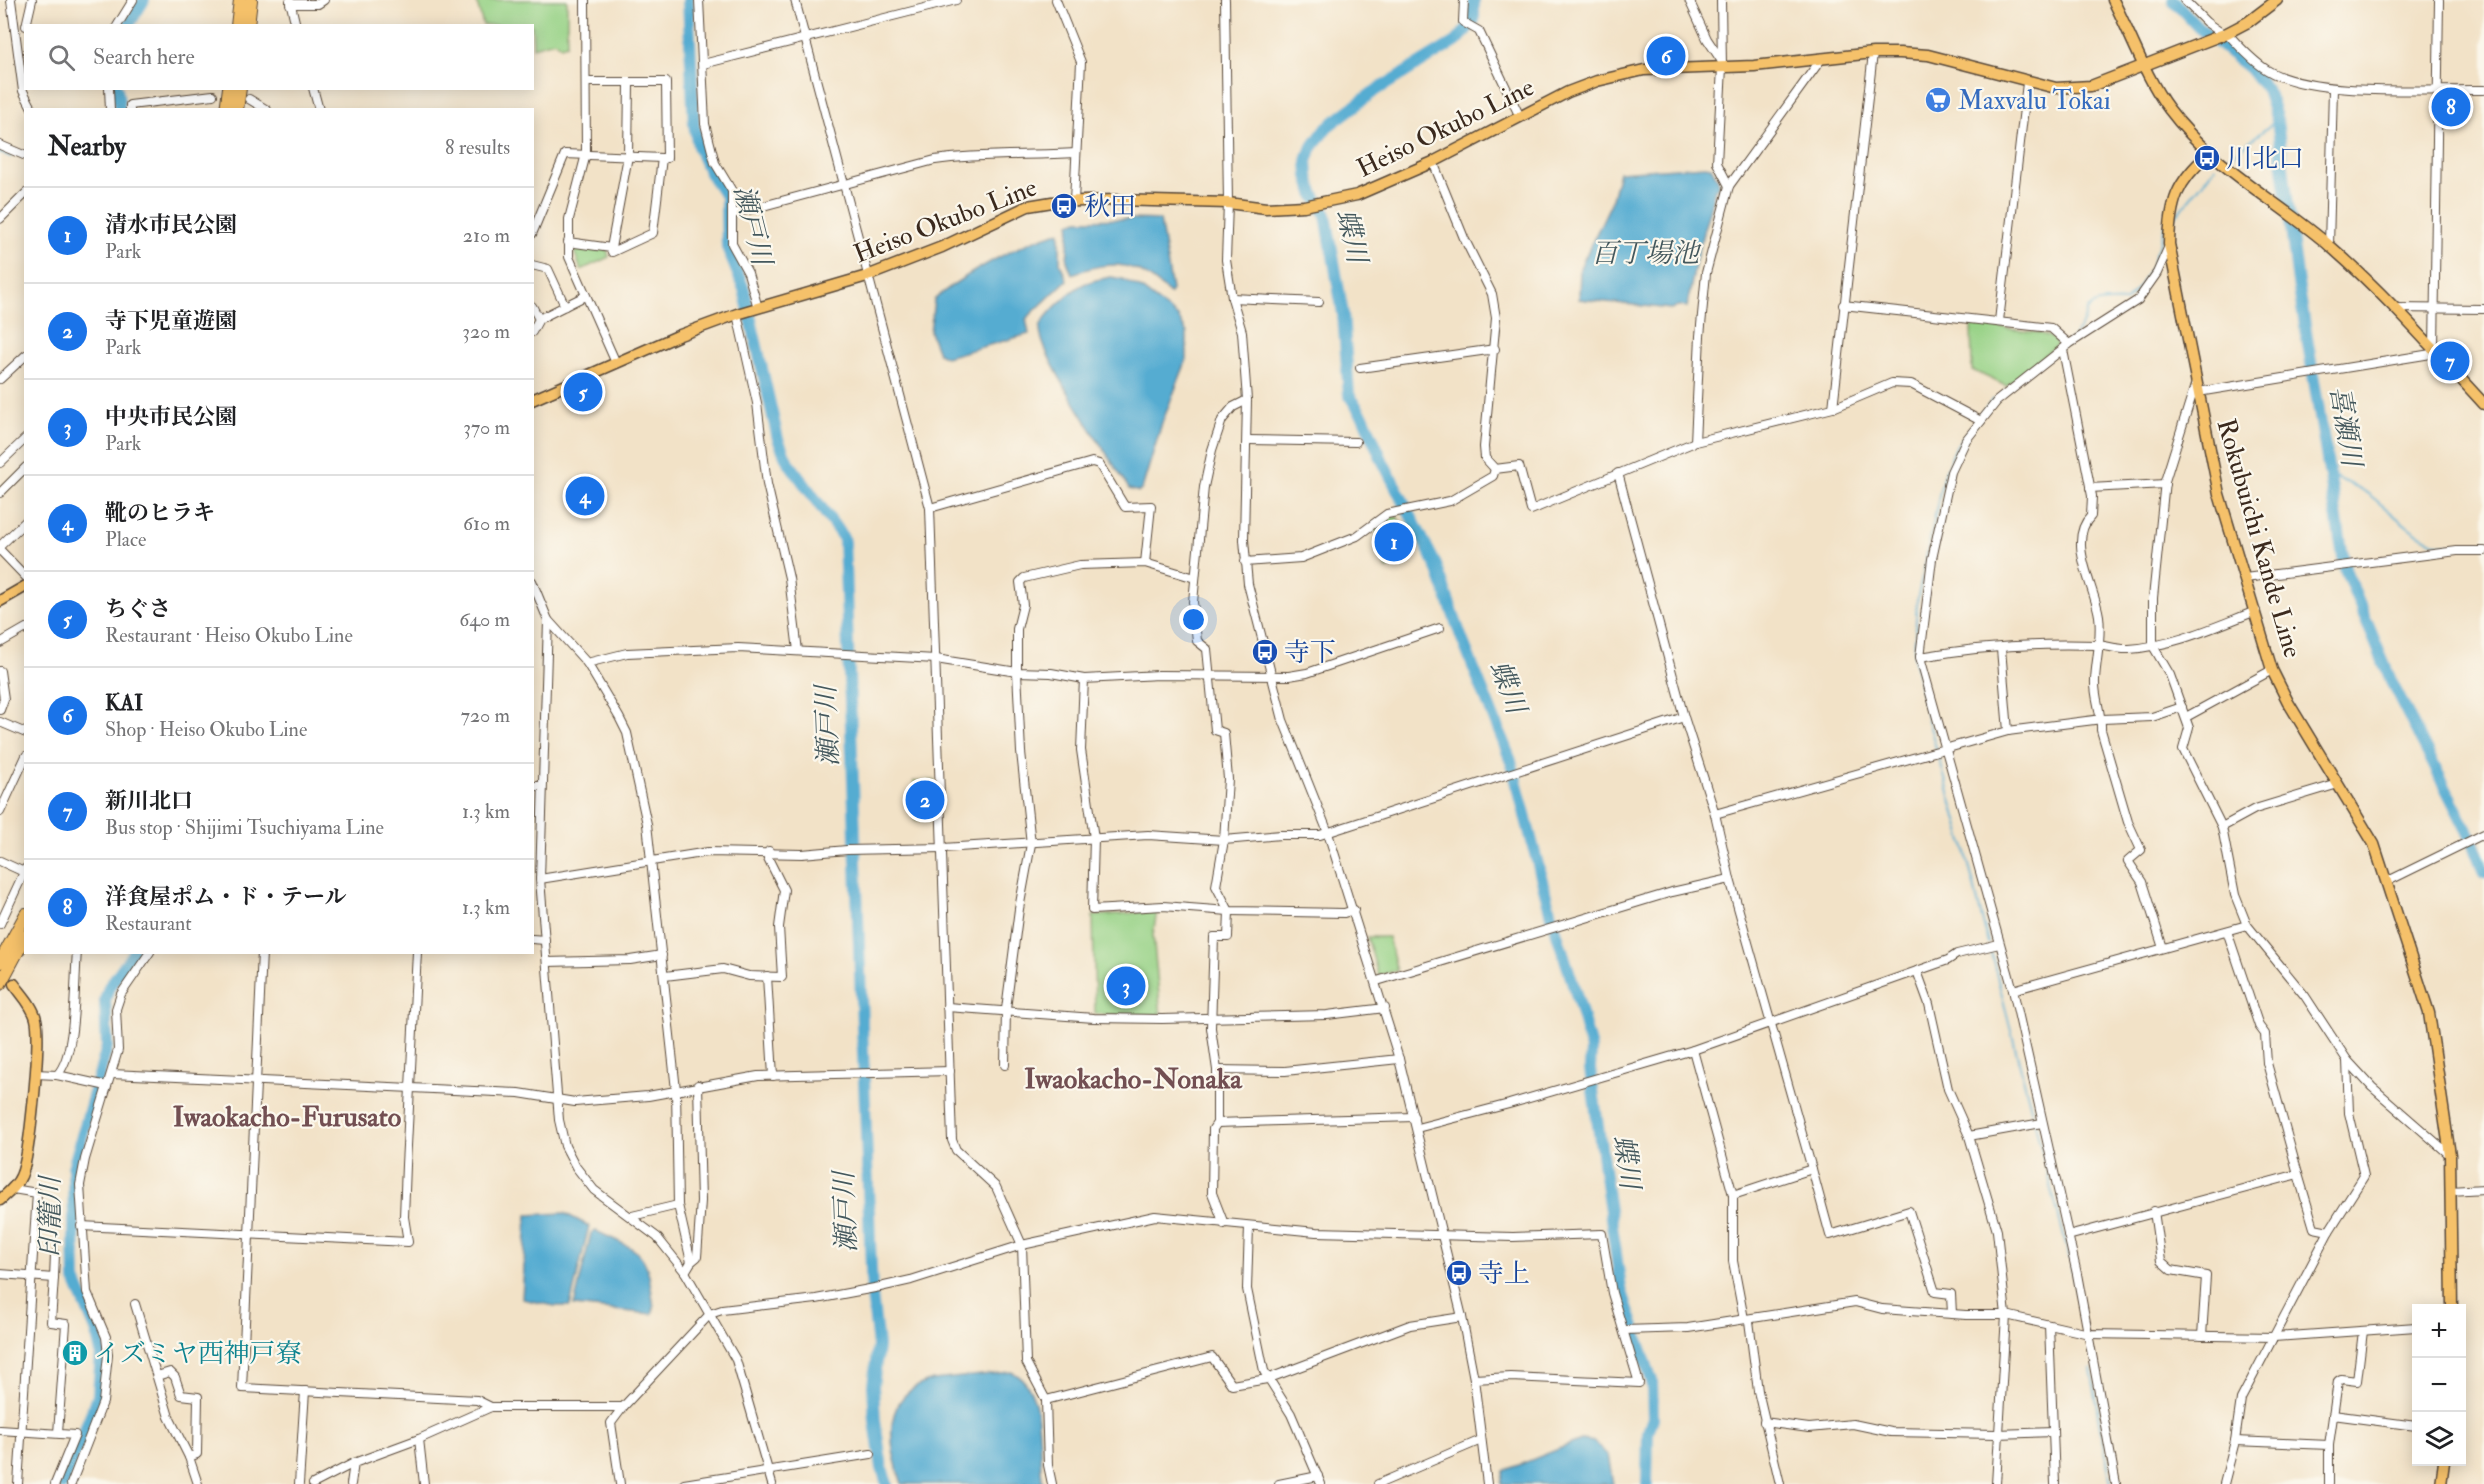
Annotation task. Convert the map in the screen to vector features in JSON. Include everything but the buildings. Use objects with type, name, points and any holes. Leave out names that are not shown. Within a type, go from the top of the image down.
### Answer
[{"type":"highway","points":[[237,24],[240,0]]},
{"type":"highway","points":[[248,24],[251,0]]},
{"type":"highway","points":[[226,108],[229,90]]},
{"type":"highway","points":[[237,108],[240,90]]},
{"type":"highway","points":[[0,962],[24,918]]},
{"type":"highway","points":[[0,984],[24,940]]},
{"type":"main road","points":[[2113,0],[2168,108],[2209,154],[2330,246],[2484,404]]},
{"type":"main road","name":"Heiso Okubo Line","points":[[534,399],[616,363],[748,311],[867,276],[942,247],[1028,206],[1074,201],[1228,203],[1266,208],[1309,205],[1357,195],[1385,185],[1597,81],[1644,70],[1873,53],[1928,55],[2026,83],[2072,89],[2091,86],[2224,34],[2248,22],[2277,0]]},
{"type":"main road","name":"Rokubuichi Kande Line","points":[[2209,154],[2176,192],[2171,203],[2169,244],[2219,494],[2272,670],[2374,844],[2388,881],[2429,1013],[2450,1155],[2452,1304]]},
{"type":"main road","points":[[0,601],[24,587]]},
{"type":"main road","points":[[0,1200],[21,1176],[26,1159],[35,1074],[36,1020],[31,1006],[14,984]]},
{"type":"main road","points":[[2440,1484],[2443,1466]]},
{"type":"street","points":[[11,0],[24,90],[32,108]]},
{"type":"street","points":[[26,24],[32,0]]},
{"type":"street","points":[[118,24],[133,0]]},
{"type":"street","points":[[296,24],[290,2],[318,4],[324,0]]},
{"type":"street","points":[[585,0],[586,154],[568,219],[569,258],[616,363]]},
{"type":"street","points":[[699,0],[705,124],[715,163],[732,191],[732,244],[748,273],[748,311],[766,484],[789,578],[798,651]]},
{"type":"street","points":[[795,0],[930,508],[952,1140],[956,1150],[996,1187],[1022,1245],[1026,1362],[1046,1400],[1048,1465],[1052,1484]]},
{"type":"street","points":[[703,64],[956,0]]},
{"type":"street","points":[[1056,0],[1081,62],[1074,201]]},
{"type":"street","points":[[1225,0],[1228,203],[1226,260],[1232,298],[1242,332],[1247,400],[1245,562],[1248,584],[1283,720],[1327,830],[1377,981],[1399,1059],[1444,1234],[1462,1317],[1474,1379],[1487,1484]]},
{"type":"street","points":[[1464,0],[1463,22],[1479,31],[1520,117]]},
{"type":"street","points":[[1689,0],[1707,39],[1722,64]]},
{"type":"street","points":[[1721,0],[1722,64],[1717,163],[1729,186]]},
{"type":"street","points":[[2184,0],[2206,22],[2224,34],[2266,70],[2296,82],[2332,88],[2484,90]]},
{"type":"street","points":[[2439,0],[2435,352],[2322,372],[2197,387],[2165,484],[2153,598],[2153,646],[2170,675],[2186,717],[2189,728],[2183,749],[2222,827],[2235,895],[2247,925],[2305,996],[2347,1060],[2372,1087],[2450,1155]]},
{"type":"street","points":[[1833,408],[1873,53]]},
{"type":"street","points":[[1695,442],[1700,336],[1706,273],[1729,186],[1822,58]]},
{"type":"street","points":[[534,229],[565,154],[667,158],[666,82],[587,82]]},
{"type":"street","points":[[611,248],[628,156],[629,83]]},
{"type":"street","points":[[1999,321],[2026,83]]},
{"type":"street","points":[[2330,246],[2332,88]]},
{"type":"street","points":[[109,90],[110,108]]},
{"type":"street","points":[[314,90],[318,108]]},
{"type":"street","points":[[130,108],[130,105],[213,95]]},
{"type":"street","points":[[249,99],[264,108]]},
{"type":"street","points":[[0,145],[24,155]]},
{"type":"street","points":[[733,213],[935,160],[963,155],[1016,157],[1076,153]]},
{"type":"street","points":[[568,242],[611,248],[612,252],[653,233],[662,158]]},
{"type":"street","points":[[1433,162],[1464,238],[1492,294],[1496,318],[1495,350],[1484,447],[1485,458],[1495,469]]},
{"type":"street","points":[[0,219],[24,195]]},
{"type":"street","points":[[2115,1484],[2089,1334],[2013,990],[1920,657],[1932,559],[1951,472],[1966,440],[1997,401],[2066,347],[2138,300],[2157,273],[2169,244]]},
{"type":"street","points":[[534,266],[548,269],[565,306]]},
{"type":"street","points":[[534,328],[539,319],[585,296]]},
{"type":"street","points":[[1232,298],[1319,302]]},
{"type":"street","points":[[1843,304],[2051,328],[2066,347],[2090,488],[2091,516],[2084,523],[2081,539],[2099,616],[2100,645],[2095,681],[2102,719],[2101,730],[2128,822],[2141,850],[2128,861],[2142,882],[2163,948]]},
{"type":"street","points":[[2392,308],[2484,309]]},
{"type":"street","points":[[534,310],[539,319]]},
{"type":"street","points":[[1360,368],[1495,350]]},
{"type":"street","points":[[0,379],[24,357]]},
{"type":"street","points":[[1495,469],[1519,466],[1531,510],[1695,442],[1833,408],[1869,391],[1900,382],[1911,384],[1981,421]]},
{"type":"street","points":[[1224,1224],[1212,1193],[1213,1129],[1217,1123],[1217,1070],[1212,1017],[1214,938],[1228,937],[1229,911],[1216,886],[1224,840],[1228,779],[1224,734],[1215,730],[1207,649],[1197,641],[1192,602],[1204,487],[1212,450],[1222,420],[1233,407],[1247,400]]},
{"type":"street","points":[[1248,440],[1356,442]]},
{"type":"street","points":[[0,463],[24,443]]},
{"type":"street","points":[[930,508],[1092,462],[1099,464],[1125,507],[1151,506],[1145,563]]},
{"type":"street","points":[[0,493],[24,469]]},
{"type":"street","points":[[1245,562],[1301,558],[1337,546],[1357,536],[1387,514],[1450,501],[1493,476],[1495,469]]},
{"type":"street","points":[[1618,473],[1684,717],[1715,814],[1730,879],[1772,1021],[1830,1235],[1910,1211],[1935,1292],[1951,1294],[1952,1314]]},
{"type":"street","points":[[2090,488],[2165,484]]},
{"type":"street","points":[[24,523],[0,548],[24,575]]},
{"type":"street","points":[[2245,578],[2457,551],[2484,551]]},
{"type":"street","points":[[1005,1065],[1006,1009],[1019,909],[1031,844],[1021,752],[1017,672],[1017,629],[1023,605],[1020,582],[1024,578],[1080,565],[1145,563],[1195,578]]},
{"type":"street","points":[[534,586],[548,620],[587,663],[604,688],[627,733],[647,824],[676,1090],[678,1204],[692,1262]]},
{"type":"street","points":[[1920,657],[1948,652],[2001,648],[2100,645],[2127,650],[2182,640],[2256,611]]},
{"type":"street","points":[[548,620],[540,879],[558,1101],[565,1146],[576,1167],[594,1190],[632,1216],[657,1237],[685,1272],[736,1360],[772,1484]]},
{"type":"street","points":[[587,663],[627,653],[697,648],[841,652],[936,659],[1017,672],[1084,679],[1211,675],[1270,676],[1307,673],[1440,628]]},
{"type":"street","points":[[0,643],[24,629]]},
{"type":"street","points":[[2001,648],[2008,731]]},
{"type":"street","points":[[2186,717],[2272,670]]},
{"type":"street","points":[[0,671],[4,699],[0,710]]},
{"type":"street","points":[[1084,679],[1081,750],[1094,838],[1092,910],[1163,906],[1229,911],[1344,913],[1354,910]]},
{"type":"street","points":[[1715,814],[2008,731],[2102,719],[2152,717],[2182,707]]},
{"type":"street","points":[[540,879],[708,852],[769,851],[802,854],[865,849],[1031,844],[1148,835],[1224,840],[1281,835],[1320,835],[1327,830],[1684,717]]},
{"type":"street","points":[[0,722],[24,732]]},
{"type":"street","points":[[0,812],[24,760]]},
{"type":"street","points":[[2222,827],[2255,809],[2338,784]]},
{"type":"street","points":[[534,786],[542,786]]},
{"type":"street","points":[[2388,881],[2482,836]]},
{"type":"street","points":[[665,976],[723,969],[749,976],[782,977],[779,927],[784,890],[768,858],[769,851]]},
{"type":"street","points":[[0,861],[24,870]]},
{"type":"street","points":[[0,924],[24,872]]},
{"type":"street","points":[[1377,981],[1672,892],[1730,879]]},
{"type":"street","points":[[2013,990],[2247,925]]},
{"type":"street","points":[[2227,931],[2259,1026],[2265,1034],[2267,1064],[2314,1228],[2329,1231]]},
{"type":"street","points":[[534,939],[545,940]]},
{"type":"street","points":[[1417,1128],[1509,1104],[1693,1050],[1917,971],[1957,954],[2000,944]]},
{"type":"street","points":[[57,1075],[65,1067],[69,1050],[77,954]]},
{"type":"street","points":[[71,1484],[103,1402],[108,1355],[106,1337],[87,1292],[80,1185],[118,1050],[116,1009],[121,994],[149,954]]},
{"type":"street","points":[[262,954],[242,1388],[477,1400],[491,1407]]},
{"type":"street","points":[[81,1226],[408,1242],[404,1217],[417,954]]},
{"type":"street","points":[[547,962],[630,960],[662,955]]},
{"type":"street","points":[[1917,971],[1929,1004],[1948,1089],[1969,1136],[1997,1231],[2006,1315],[1995,1484]]},
{"type":"street","points":[[767,976],[773,1076]]},
{"type":"street","points":[[947,1007],[1006,1009],[1094,1018],[1328,1015],[1385,1008]]},
{"type":"street","points":[[1693,1050],[1732,1195],[1733,1261],[1747,1320],[1764,1422],[1780,1484]]},
{"type":"street","points":[[1217,1070],[1285,1071],[1399,1059]]},
{"type":"street","points":[[2224,1484],[2235,1441],[2241,1399],[2329,1231],[2364,1176],[2349,1113],[2347,1060]]},
{"type":"street","points":[[112,1074],[519,1093],[558,1101],[621,1099],[698,1085],[773,1076],[950,1071]]},
{"type":"street","points":[[35,1074],[57,1075],[106,1086]]},
{"type":"street","points":[[685,1272],[697,1257],[701,1201],[698,1085]]},
{"type":"street","points":[[1217,1123],[1414,1117]]},
{"type":"street","points":[[1969,1136],[2042,1123]]},
{"type":"street","points":[[1732,1195],[1812,1169]]},
{"type":"street","points":[[2068,1236],[2298,1174]]},
{"type":"street","points":[[12,1189],[38,1193],[18,1484]]},
{"type":"street","points":[[2450,1191],[2484,1189]]},
{"type":"street","points":[[632,1216],[678,1204]]},
{"type":"street","points":[[2154,1211],[2161,1261],[2171,1270],[2206,1276],[2202,1336]]},
{"type":"street","points":[[620,1484],[611,1423],[623,1407],[710,1314],[722,1310],[816,1299],[880,1287],[1022,1245],[1155,1216],[1316,1232],[1513,1237],[1602,1234],[1612,1293],[1639,1383],[1512,1377],[1474,1379]]},
{"type":"street","points":[[1249,1226],[1246,1289],[1267,1379],[1292,1414],[1319,1480],[1279,1484]]},
{"type":"street","points":[[55,1254],[51,1322],[66,1323],[58,1433]]},
{"type":"street","points":[[0,1274],[54,1278]]},
{"type":"street","points":[[1624,1330],[1688,1328],[1855,1302],[1882,1309],[2006,1315],[2089,1334],[2274,1337],[2412,1327]]},
{"type":"street","points":[[135,1304],[169,1417],[189,1457],[198,1484]]},
{"type":"street","points":[[1046,1400],[1212,1356],[1232,1385],[1267,1379],[1410,1325],[1462,1317]]},
{"type":"street","points":[[2049,1325],[2055,1484]]},
{"type":"street","points":[[2329,1484],[2329,1445],[2338,1382],[2341,1379],[2357,1381],[2363,1331]]},
{"type":"street","points":[[157,1376],[170,1372],[175,1377],[181,1395],[198,1398],[197,1454],[189,1457]]},
{"type":"street","points":[[299,1484],[305,1391]]},
{"type":"street","points":[[313,1484],[354,1463],[419,1439],[491,1407],[623,1407]]},
{"type":"street","points":[[2333,1414],[2412,1425]]},
{"type":"street","points":[[1764,1422],[1809,1428],[1853,1424],[1891,1432],[1997,1434],[2053,1432]]},
{"type":"street","points":[[0,1430],[75,1435],[55,1484]]},
{"type":"street","points":[[419,1439],[424,1484]]},
{"type":"street","points":[[1377,1484],[1481,1440]]},
{"type":"street","points":[[2235,1441],[2329,1445]]},
{"type":"street","points":[[684,1484],[871,1454]]},
{"type":"street","points":[[351,1484],[354,1463]]},
{"type":"green space","points":[[476,0],[567,0],[567,44],[561,46],[554,41],[534,47],[534,24],[483,24]]},
{"type":"green space","points":[[576,248],[607,249],[609,257],[581,270],[574,251]]},
{"type":"green space","points":[[1971,324],[2040,333],[2055,339],[2057,345],[2006,386],[1972,370]]},
{"type":"green space","points":[[1392,516],[1397,517],[1416,550],[1410,552],[1411,559],[1387,569],[1377,552],[1375,529]]},
{"type":"green space","points":[[914,781],[935,781],[937,819],[915,820]]},
{"type":"green space","points":[[1157,911],[1153,935],[1161,1016],[1095,1014],[1093,916]]},
{"type":"green space","points":[[1367,937],[1388,937],[1397,971],[1378,975]]},
{"type":"water","name":"百丁場池","points":[[1711,167],[1718,179],[1718,187],[1715,189],[1697,255],[1687,307],[1678,306],[1671,309],[1579,299],[1580,268],[1611,203],[1619,172]]},
{"type":"water","points":[[1078,220],[1160,220],[1172,290],[1170,294],[1146,275],[1125,266],[1102,266],[1072,274],[1067,261],[1070,223]]},
{"type":"water","points":[[1060,232],[1060,263],[1067,280],[1026,319],[1029,334],[946,357],[938,353],[930,332],[934,300],[960,280],[994,260]]},
{"type":"water","points":[[1111,277],[1122,279],[1140,288],[1178,317],[1187,333],[1187,359],[1162,423],[1142,489],[1139,492],[1129,489],[1063,384],[1043,342],[1040,329],[1051,311],[1073,291],[1087,283]]},
{"type":"water","points":[[564,1213],[589,1226],[570,1306],[555,1306],[522,1299],[527,1215]]},
{"type":"water","points":[[596,1231],[626,1245],[642,1257],[649,1275],[654,1308],[652,1314],[574,1306],[591,1233]]},
{"type":"water","points":[[1011,1372],[1023,1380],[1031,1391],[1036,1405],[1043,1484],[902,1484],[893,1453],[892,1422],[896,1409],[904,1397],[916,1387],[933,1380]]},
{"type":"water","points":[[1581,1440],[1595,1442],[1608,1456],[1613,1484],[1501,1484],[1504,1471]]},
{"type":"waterway","name":"印籠川","points":[[129,24],[144,0]]},
{"type":"waterway","name":"瀬戸川","points":[[688,0],[694,124],[698,146],[710,173],[726,196],[727,247],[744,289],[778,439],[787,460],[844,539],[872,1295],[878,1346],[873,1386],[875,1421],[882,1468],[887,1484]]},
{"type":"waterway","name":"蝶川","points":[[1474,0],[1474,20],[1458,40],[1372,93],[1327,127],[1311,149],[1307,161],[1308,176],[1313,193],[1326,215],[1343,314],[1349,395],[1364,418],[1383,462],[1436,565],[1462,639],[1511,761],[1551,915],[1591,1049],[1590,1069],[1621,1289],[1652,1381],[1653,1418],[1648,1432],[1647,1484]]},
{"type":"waterway","name":"喜瀬川","points":[[2173,0],[2198,27],[2249,68],[2267,90],[2277,120],[2298,283],[2345,569],[2392,683],[2474,844],[2484,873]]},
{"type":"waterway","name":"印籠川","points":[[117,90],[120,108]]},
{"type":"waterway","points":[[2228,158],[2277,120]]},
{"type":"waterway","points":[[0,152],[11,157]]},
{"type":"waterway","points":[[2175,217],[2215,167]]},
{"type":"waterway","points":[[2069,340],[2078,332],[2090,307],[2107,302],[2125,302],[2139,287],[2152,264],[2166,224]]},
{"type":"waterway","points":[[1978,417],[1994,399]]},
{"type":"waterway","points":[[1975,422],[1957,445],[1943,477],[1917,601],[1914,656],[1923,703],[1963,841],[1988,943]]},
{"type":"waterway","points":[[2331,474],[2364,491],[2408,527],[2427,539],[2448,545],[2484,546]]},
{"type":"waterway","points":[[1990,949],[2070,1260]]},
{"type":"waterway","name":"印籠川","points":[[63,1484],[98,1396],[101,1353],[96,1330],[75,1280],[73,1168],[107,1047],[105,1000],[109,987],[133,954]]},
{"type":"waterway","points":[[2071,1265],[2082,1322]]},
{"type":"waterway","points":[[2091,1369],[2111,1484]]},
{"type":"place","name":"KAI","points":[[1666,56]]},
{"type":"place","name":"Maxvalu Tokai","points":[[1938,100]]},
{"type":"place","name":"洋食屋ポム・ド・テール","points":[[2451,107]]},
{"type":"place","name":"川北口","points":[[2207,158]]},
{"type":"place","name":"秋田","points":[[1064,206]]},
{"type":"place","name":"新川北口","points":[[2450,361]]},
{"type":"place","name":"ちぐさ","points":[[583,392]]},
{"type":"place","name":"靴のヒラキ","points":[[585,496]]},
{"type":"place","name":"清水市民公園","points":[[1394,542]]},
{"type":"place","name":"寺下","points":[[1265,652]]},
{"type":"place","name":"寺下児童遊園","points":[[925,800]]},
{"type":"place","name":"中央市民公園","points":[[1126,986]]},
{"type":"place","name":"寺上","points":[[1459,1273]]},
{"type":"place","name":"イズミヤ西神戸寮","points":[[75,1353]]},
{"type":"district","name":"Iwaokacho-Nonaka","points":[[1133,1078]]},
{"type":"district","name":"Iwaokacho-Furusato","points":[[287,1116]]}]
